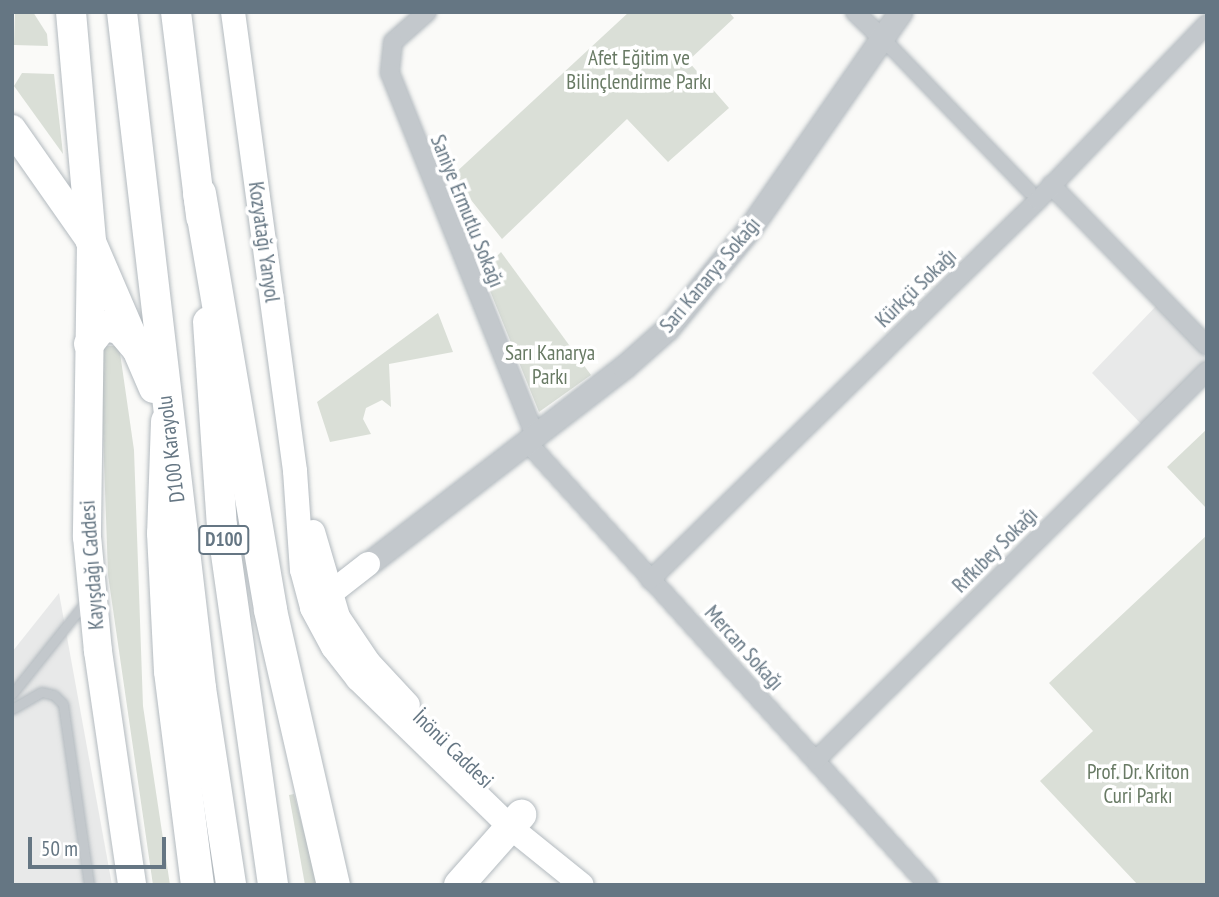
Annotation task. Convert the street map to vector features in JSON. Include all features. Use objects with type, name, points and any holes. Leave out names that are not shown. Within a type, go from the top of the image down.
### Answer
[{"type":"highway","name":"D100","points":[[71,12],[91,242],[141,354],[167,421]]},
{"type":"highway","name":"D100 Karayolu","points":[[122,12],[167,421],[231,885]]},
{"type":"highway","name":"D100 Karayolu","points":[[176,12],[199,193],[222,526],[273,885]]},
{"type":"highway","points":[[199,193],[267,597],[333,885]]},
{"type":"highway","points":[[89,344],[103,326],[120,328],[141,354]]},
{"type":"highway","points":[[167,421],[163,533],[170,671],[197,885]]},
{"type":"highway","points":[[459,885],[515,821]]},
{"type":"main road","name":"Kozyatağı Yanyol","points":[[233,12],[295,471]]},
{"type":"main road","points":[[12,129],[91,242]]},
{"type":"main road","name":"Kayışdağı Caddesi","points":[[91,242],[87,537],[92,593],[132,885]]},
{"type":"main road","points":[[295,471],[329,595]]},
{"type":"main road","name":"İnönü Caddesi","points":[[295,471],[304,583],[338,636],[358,679],[582,885]]},
{"type":"main road","points":[[316,551],[336,567],[368,564]]},
{"type":"main road","points":[[338,636],[321,610],[329,595],[368,564]]},
{"type":"main road","points":[[338,636],[345,605],[368,564]]},
{"type":"main road","name":"İnönü Caddesi","points":[[515,821],[599,885]]},
{"type":"street","name":"Saniye Ermutlu Sokağı","points":[[427,12],[393,41],[390,73],[531,439]]},
{"type":"street","points":[[855,12],[1029,191]]},
{"type":"street","name":"Sarı Kanarya Sokağı","points":[[368,564],[638,356],[697,296],[764,209],[900,12]]},
{"type":"street","name":"Kürkçü Sokağı","points":[[650,580],[1051,185],[1207,24]]},
{"type":"street","points":[[1051,185],[1207,346]]},
{"type":"street","name":"Rıfkıbey Sokağı","points":[[816,760],[1207,371]]},
{"type":"street","name":"Mercan Sokağı","points":[[531,439],[650,580],[928,885]]},
{"type":"lane","points":[[12,694],[92,593]]},
{"type":"lane","points":[[12,709],[42,692],[60,699],[67,719],[89,885]]},
{"type":"shaded area","points":[[1158,304],[1207,359],[1207,368],[1144,427],[1092,373]]},
{"type":"shaded area","points":[[59,593],[112,885],[12,885],[12,652]]},
{"type":"green space","points":[[15,12],[33,12],[47,34],[48,46],[14,45]]},
{"type":"green space","name":"Afet Eğitim ve Bilinçlendirme Parkı","points":[[629,12],[729,12],[734,18],[688,61],[729,108],[668,162],[627,119],[502,239],[452,176]]},
{"type":"green space","points":[[22,73],[54,74],[63,154],[14,86]]},
{"type":"green space","name":"Sarı Kanarya Parkı","points":[[501,252],[591,375],[539,412],[482,271]]},
{"type":"green space","points":[[438,313],[453,352],[389,364],[391,407],[382,400],[366,408],[363,419],[371,434],[330,442],[317,402]]},
{"type":"green space","points":[[100,346],[119,346],[134,450],[143,706],[170,885],[153,885],[108,575]]},
{"type":"green space","points":[[1207,429],[1207,509],[1167,467]]},
{"type":"green space","name":"Prof. Dr. Kriton Curi Parkı","points":[[1207,535],[1207,885],[1138,885],[1040,781],[1093,731],[1049,683]]},
{"type":"green space","points":[[294,794],[318,885],[305,885],[289,795]]}]
